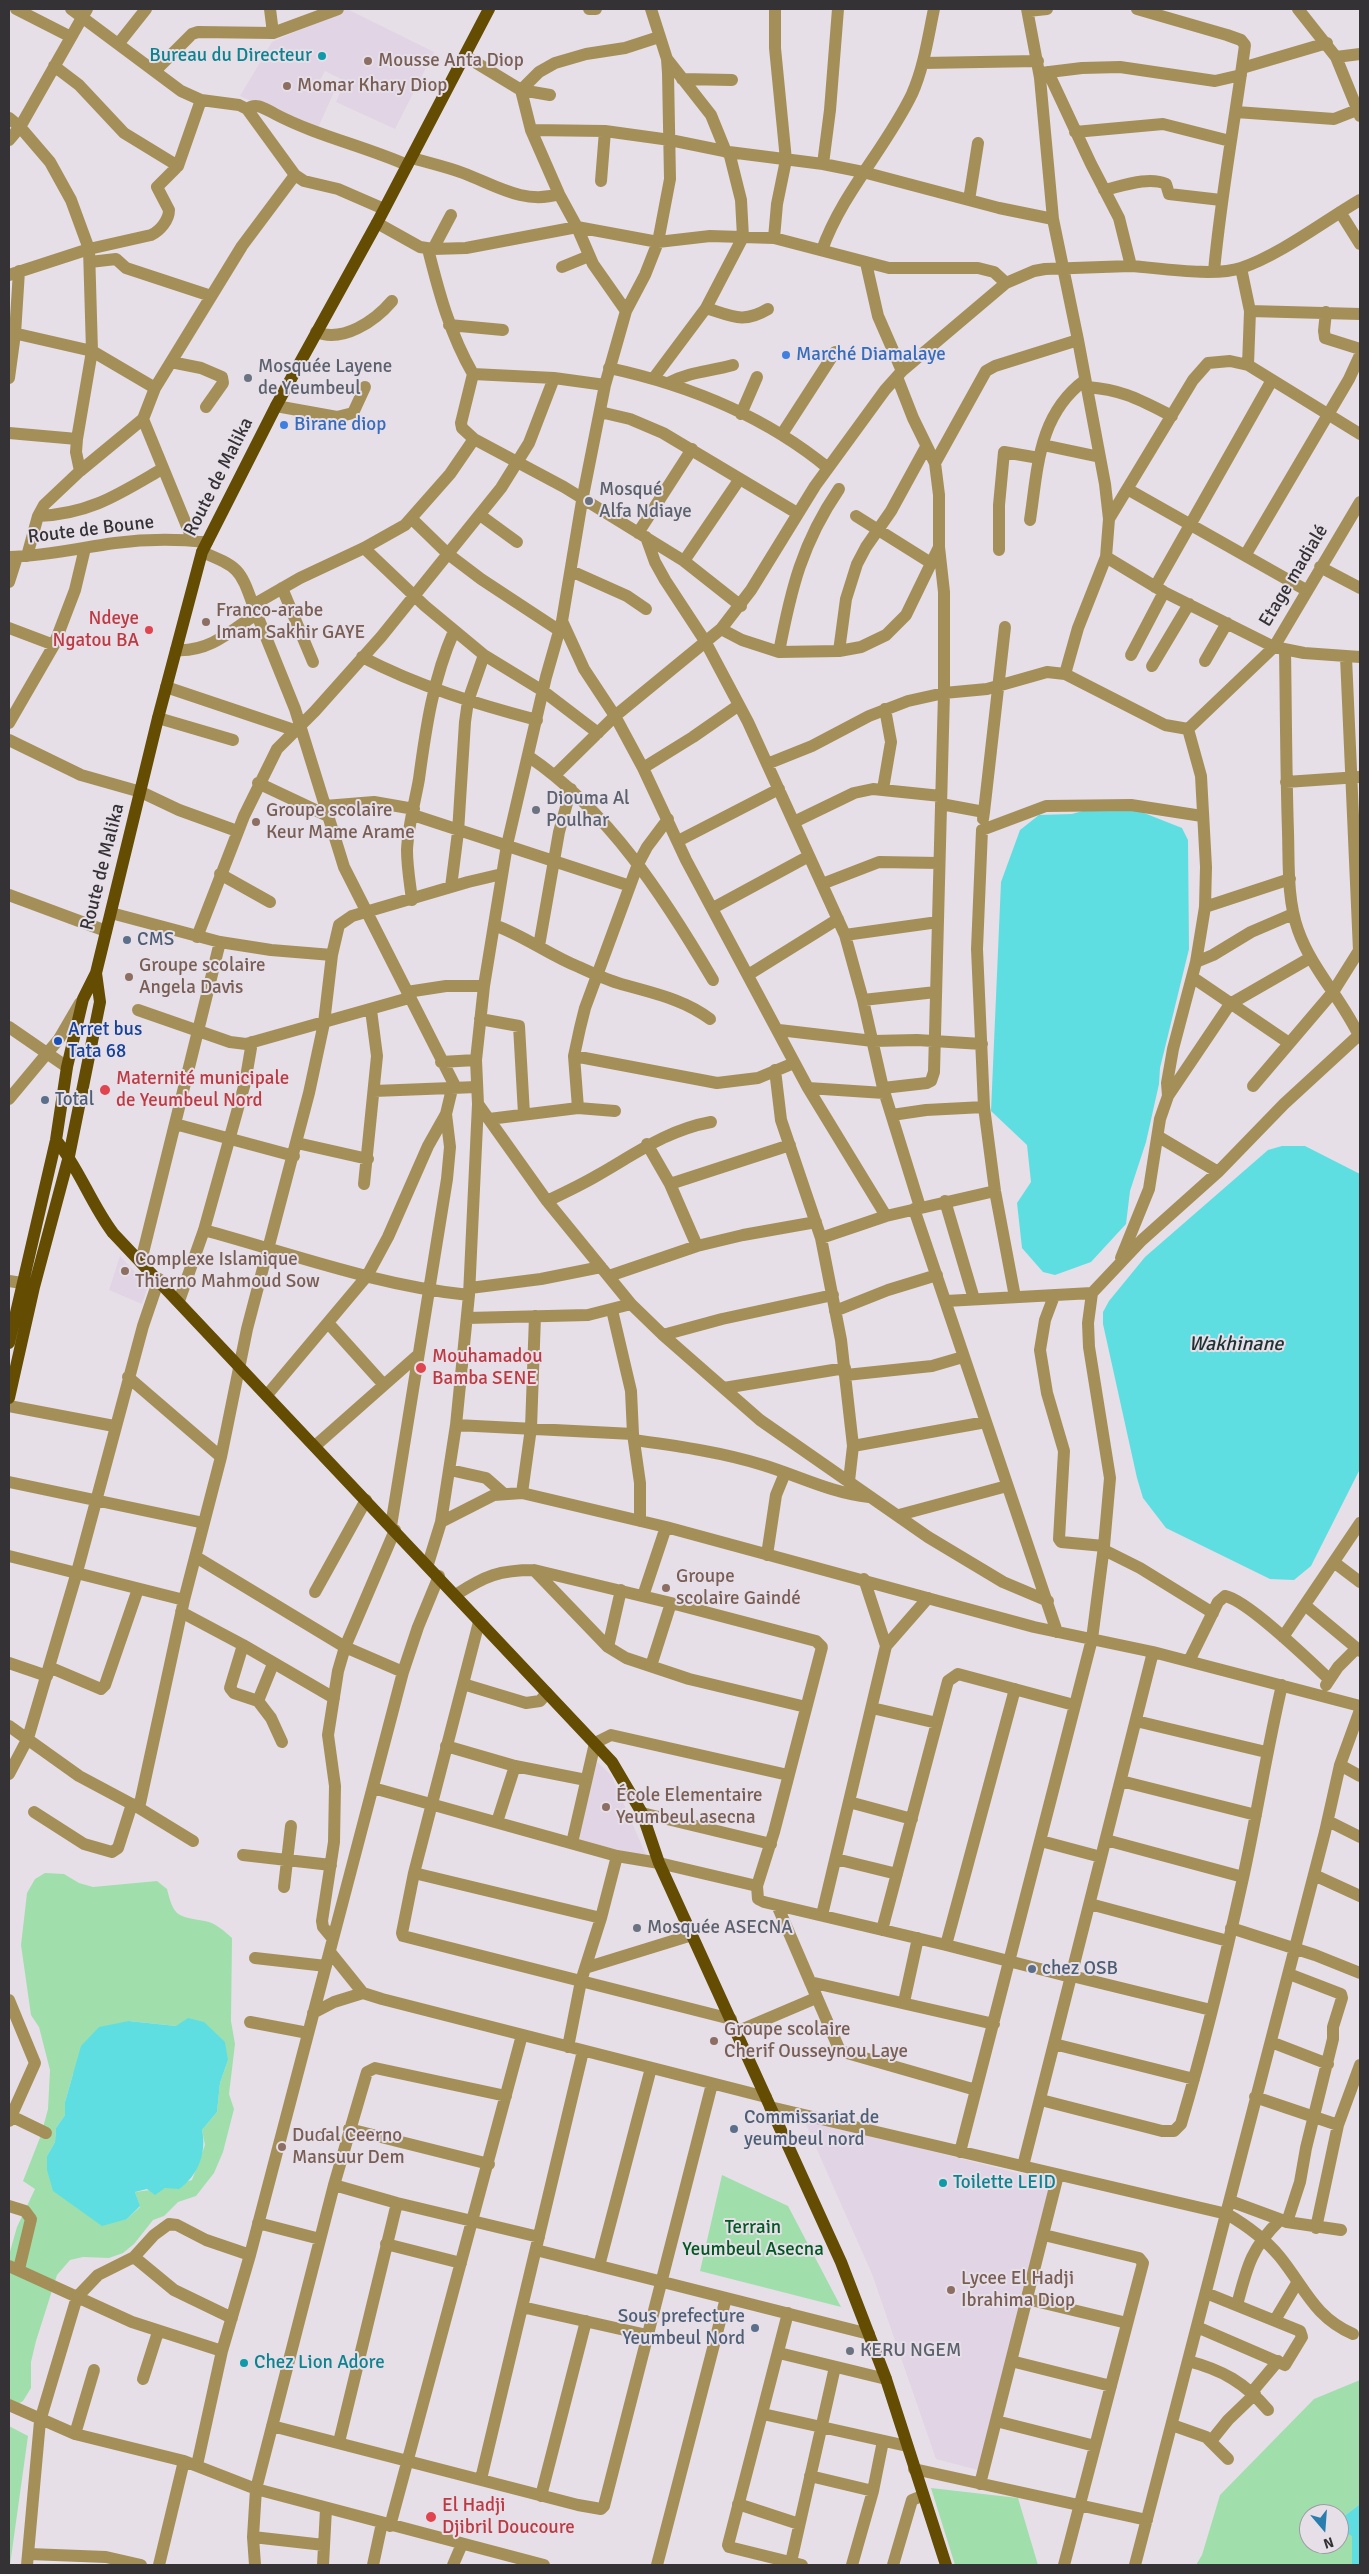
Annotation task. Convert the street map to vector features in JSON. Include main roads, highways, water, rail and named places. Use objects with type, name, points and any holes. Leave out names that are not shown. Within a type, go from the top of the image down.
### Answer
[{"type":"main road","name":"Route de Malika","points":[[9,1343],[56,1140],[67,1067],[83,999],[96,973],[142,792],[158,718],[205,547],[276,406],[384,210],[489,9]]},
{"type":"main road","name":"Route de Malika","points":[[9,1398],[34,1287],[69,1156],[100,1002],[96,973]]},
{"type":"main road","points":[[56,1140],[69,1156],[100,1216],[266,1395],[457,1594],[479,1622],[612,1762],[642,1813],[659,1862],[841,2262],[886,2379],[922,2496],[946,2565]]},
{"type":"water","points":[[1086,810],[1139,811],[1182,828],[1188,840],[1189,949],[1160,1068],[1159,1084],[1146,1142],[1130,1191],[1126,1224],[1091,1262],[1055,1275],[1043,1272],[1022,1248],[1017,1203],[1031,1182],[1027,1145],[991,1111],[1001,882],[1020,830],[1039,815],[1072,814]]},
{"type":"water","name":"Wakhinane","points":[[1282,1146],[1305,1146],[1360,1174],[1360,1469],[1311,1566],[1294,1580],[1270,1579],[1166,1528],[1143,1498],[1103,1324],[1103,1312],[1109,1301],[1145,1257],[1268,1150]]},
{"type":"water","points":[[188,2018],[204,2022],[225,2042],[228,2060],[220,2083],[217,2112],[202,2130],[203,2147],[200,2163],[186,2184],[179,2189],[165,2188],[155,2195],[147,2189],[135,2192],[140,2206],[127,2219],[102,2226],[53,2191],[47,2170],[47,2156],[55,2142],[56,2128],[65,2115],[65,2102],[81,2046],[99,2027],[129,2021],[176,2026]]},
{"type":"water","points":[[1360,2504],[1360,2565],[1352,2565],[1352,2536],[1349,2534],[1349,2512]]},
{"type":"place","name":"Bureau du Directeur","points":[[322,56]]},
{"type":"place","name":"Mousse Anta Diop","points":[[368,61]]},
{"type":"place","name":"Momar Khary Diop","points":[[287,86]]},
{"type":"place","name":"Marché Diamalaye","points":[[786,355]]},
{"type":"place","name":"Mosquée Layene de Yeumbeul","points":[[248,378]]},
{"type":"place","name":"Birane diop","points":[[284,425]]},
{"type":"place","name":"Mosqué Alfa Ndiaye","points":[[589,501]]},
{"type":"place","name":"Franco-arabe Imam Sakhir GAYE","points":[[206,622]]},
{"type":"place","name":"Ndeye Ngatou BA","points":[[149,630]]},
{"type":"place","name":"Diouma Al Poulhar","points":[[536,810]]},
{"type":"place","name":"Groupe scolaire Keur Mame Arame","points":[[256,822]]},
{"type":"place","name":"CMS","points":[[127,940]]},
{"type":"place","name":"Groupe scolaire Angela Davis","points":[[129,977]]},
{"type":"place","name":"Arret bus Tata 68","points":[[58,1041]]},
{"type":"place","name":"Maternité municipale de Yeumbeul Nord","points":[[105,1090]]},
{"type":"place","name":"Total","points":[[45,1100]]},
{"type":"place","name":"Complexe Islamique Thierno Mahmoud Sow","points":[[125,1271]]},
{"type":"place","name":"Mouhamadou Bamba SENE","points":[[421,1368]]},
{"type":"place","name":"Groupe scolaire Gaindé","points":[[666,1588]]},
{"type":"place","name":"École Elementaire Yeumbeul asecna","points":[[606,1807]]},
{"type":"place","name":"Mosquée ASECNA","points":[[637,1928]]},
{"type":"place","name":"chez OSB","points":[[1032,1969]]},
{"type":"place","name":"Groupe scolaire Cherif Ousseynou Laye","points":[[714,2041]]},
{"type":"place","name":"Commissariat de yeumbeul nord","points":[[734,2129]]},
{"type":"place","name":"Duɗal Ceerno Mansuur Dem","points":[[282,2147]]},
{"type":"place","name":"Toilette LEID","points":[[943,2183]]},
{"type":"place","name":"Lycee El Hadji Ibrahima Diop","points":[[951,2290]]},
{"type":"place","name":"Sous prefecture Yeumbeul Nord","points":[[755,2328]]},
{"type":"place","name":"KERU NGEM","points":[[850,2351]]},
{"type":"place","name":"Chez Lion Adore","points":[[244,2363]]},
{"type":"place","name":"El Hadji Djibril Doucoure","points":[[431,2517]]},
{"type":"park label","name":"Terrain Yeumbeul Asecna","points":[[753,2239]]}]
